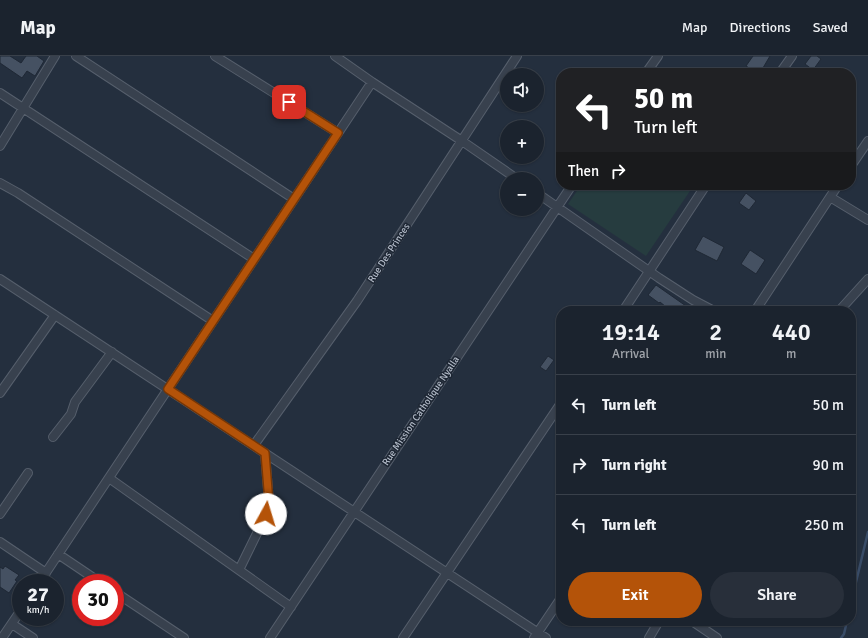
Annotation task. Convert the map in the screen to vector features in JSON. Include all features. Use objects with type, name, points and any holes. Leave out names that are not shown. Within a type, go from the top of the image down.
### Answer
[{"type":"street","points":[[0,146],[55,56]]},
{"type":"street","points":[[76,56],[294,199]]},
{"type":"street","points":[[215,56],[338,133]]},
{"type":"street","points":[[335,56],[343,59],[372,82],[507,172]]},
{"type":"street","name":"Rue Des Princes","points":[[254,446],[357,302],[517,56]]},
{"type":"street","points":[[650,68],[658,56]]},
{"type":"street","points":[[784,68],[792,56]]},
{"type":"street","points":[[0,542],[46,573],[372,82]]},
{"type":"street","points":[[0,93],[254,259]]},
{"type":"street","points":[[856,159],[868,141]]},
{"type":"street","points":[[0,183],[18,193],[213,321]]},
{"type":"street","name":"Rue Mission Catholique Nyalla","points":[[270,638],[569,190]]},
{"type":"street","points":[[626,306],[703,190]]},
{"type":"street","points":[[758,306],[835,190]]},
{"type":"street","points":[[830,197],[868,220]]},
{"type":"street","points":[[544,198],[649,271],[704,306]]},
{"type":"street","points":[[844,306],[868,279]]},
{"type":"street","points":[[2,282],[112,352],[447,572],[536,635],[546,638]]},
{"type":"street","points":[[0,393],[55,315]]},
{"type":"street","points":[[53,438],[70,414],[75,402],[112,352]]},
{"type":"street","points":[[403,638],[556,410]]},
{"type":"street","points":[[239,570],[266,514],[269,502],[265,453]]},
{"type":"street","points":[[0,514],[28,473]]},
{"type":"street","points":[[109,478],[291,607]]},
{"type":"street","points":[[58,554],[88,574]]},
{"type":"street","points":[[124,598],[184,638]]},
{"type":"street","points":[[536,635],[556,605]]},
{"type":"street","points":[[2,638],[12,624]]},
{"type":"street","points":[[15,626],[33,638]]},
{"type":"street","points":[[649,638],[656,626]]},
{"type":"street","points":[[699,626],[717,638]]},
{"type":"green space","points":[[578,190],[691,190],[646,256],[568,204]]},
{"type":"building","points":[[0,56],[10,56],[21,63],[26,56],[37,56],[44,61],[35,76],[27,71],[22,78],[0,63]]},
{"type":"building","points":[[753,56],[770,56],[763,68],[749,68],[746,66]]},
{"type":"building","points":[[811,56],[817,56],[821,59],[814,68],[810,68],[805,64]]},
{"type":"building","points":[[746,193],[756,201],[749,210],[739,203]]},
{"type":"building","points":[[703,236],[724,247],[717,261],[695,250]]},
{"type":"building","points":[[750,250],[765,260],[756,274],[741,264]]},
{"type":"building","points":[[656,285],[686,306],[665,306],[648,295]]},
{"type":"building","points":[[548,356],[554,360],[546,371],[540,367]]},
{"type":"building","points":[[5,566],[17,574],[12,574],[12,588],[9,593],[0,587],[0,567],[3,569]]},
{"type":"waterway","points":[[856,582],[868,532]]},
{"type":"waterway","points":[[841,638],[844,634],[846,626]]},
{"type":"route","points":[[266,514],[269,502],[265,453],[168,389],[338,133],[289,102]]}]
